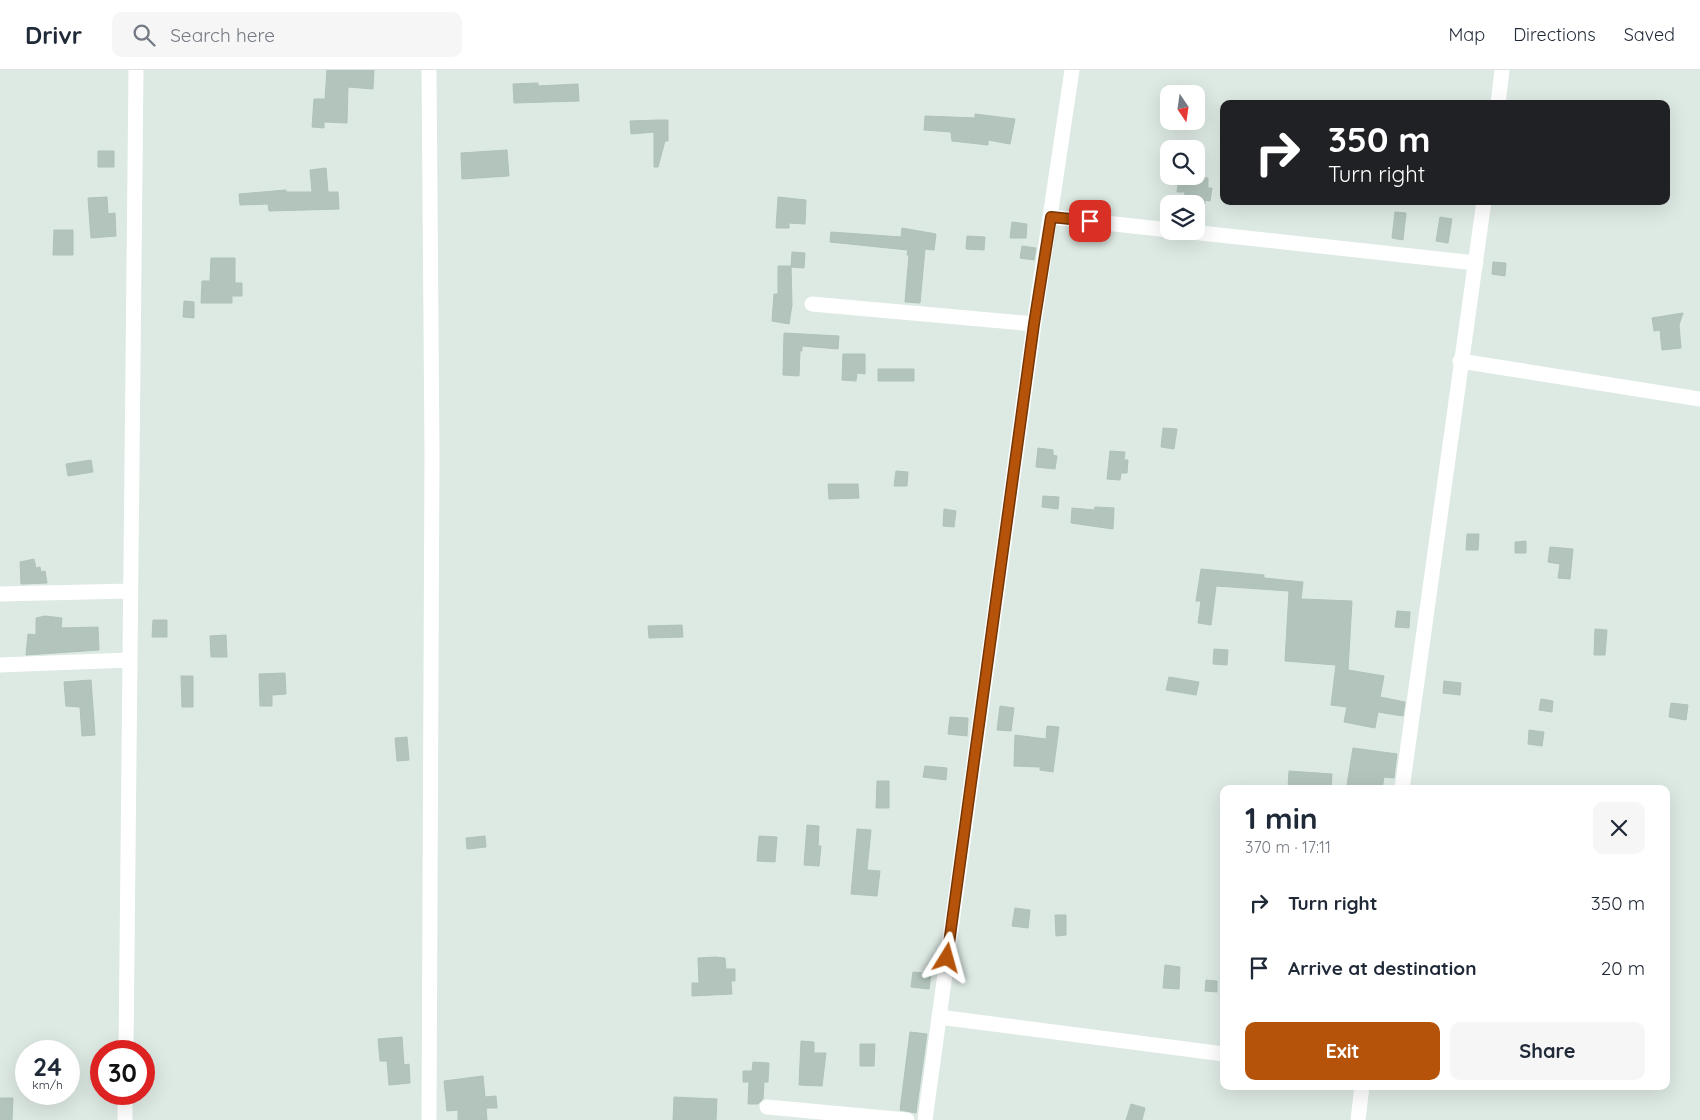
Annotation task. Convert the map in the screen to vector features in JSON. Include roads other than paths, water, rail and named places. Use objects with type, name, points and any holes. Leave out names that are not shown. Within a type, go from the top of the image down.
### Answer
[{"type":"street","points":[[126,1040],[136,70]]},
{"type":"street","points":[[429,70],[432,454],[429,1120]]},
{"type":"street","points":[[925,1120],[1034,324],[1072,70]]},
{"type":"street","points":[[1498,100],[1502,70]]},
{"type":"street","points":[[1403,785],[1460,361],[1483,205]]},
{"type":"street","points":[[1051,217],[1160,229]]},
{"type":"street","points":[[1205,234],[1476,264]]},
{"type":"street","points":[[812,304],[1034,324]]},
{"type":"street","points":[[1460,361],[1700,399]]},
{"type":"street","points":[[0,594],[130,591]]},
{"type":"street","points":[[0,665],[129,660]]},
{"type":"street","points":[[939,1017],[1220,1053]]},
{"type":"street","points":[[1358,1120],[1362,1090]]},
{"type":"street","points":[[125,1105],[125,1120]]},
{"type":"street","points":[[767,1108],[907,1120]]}]
